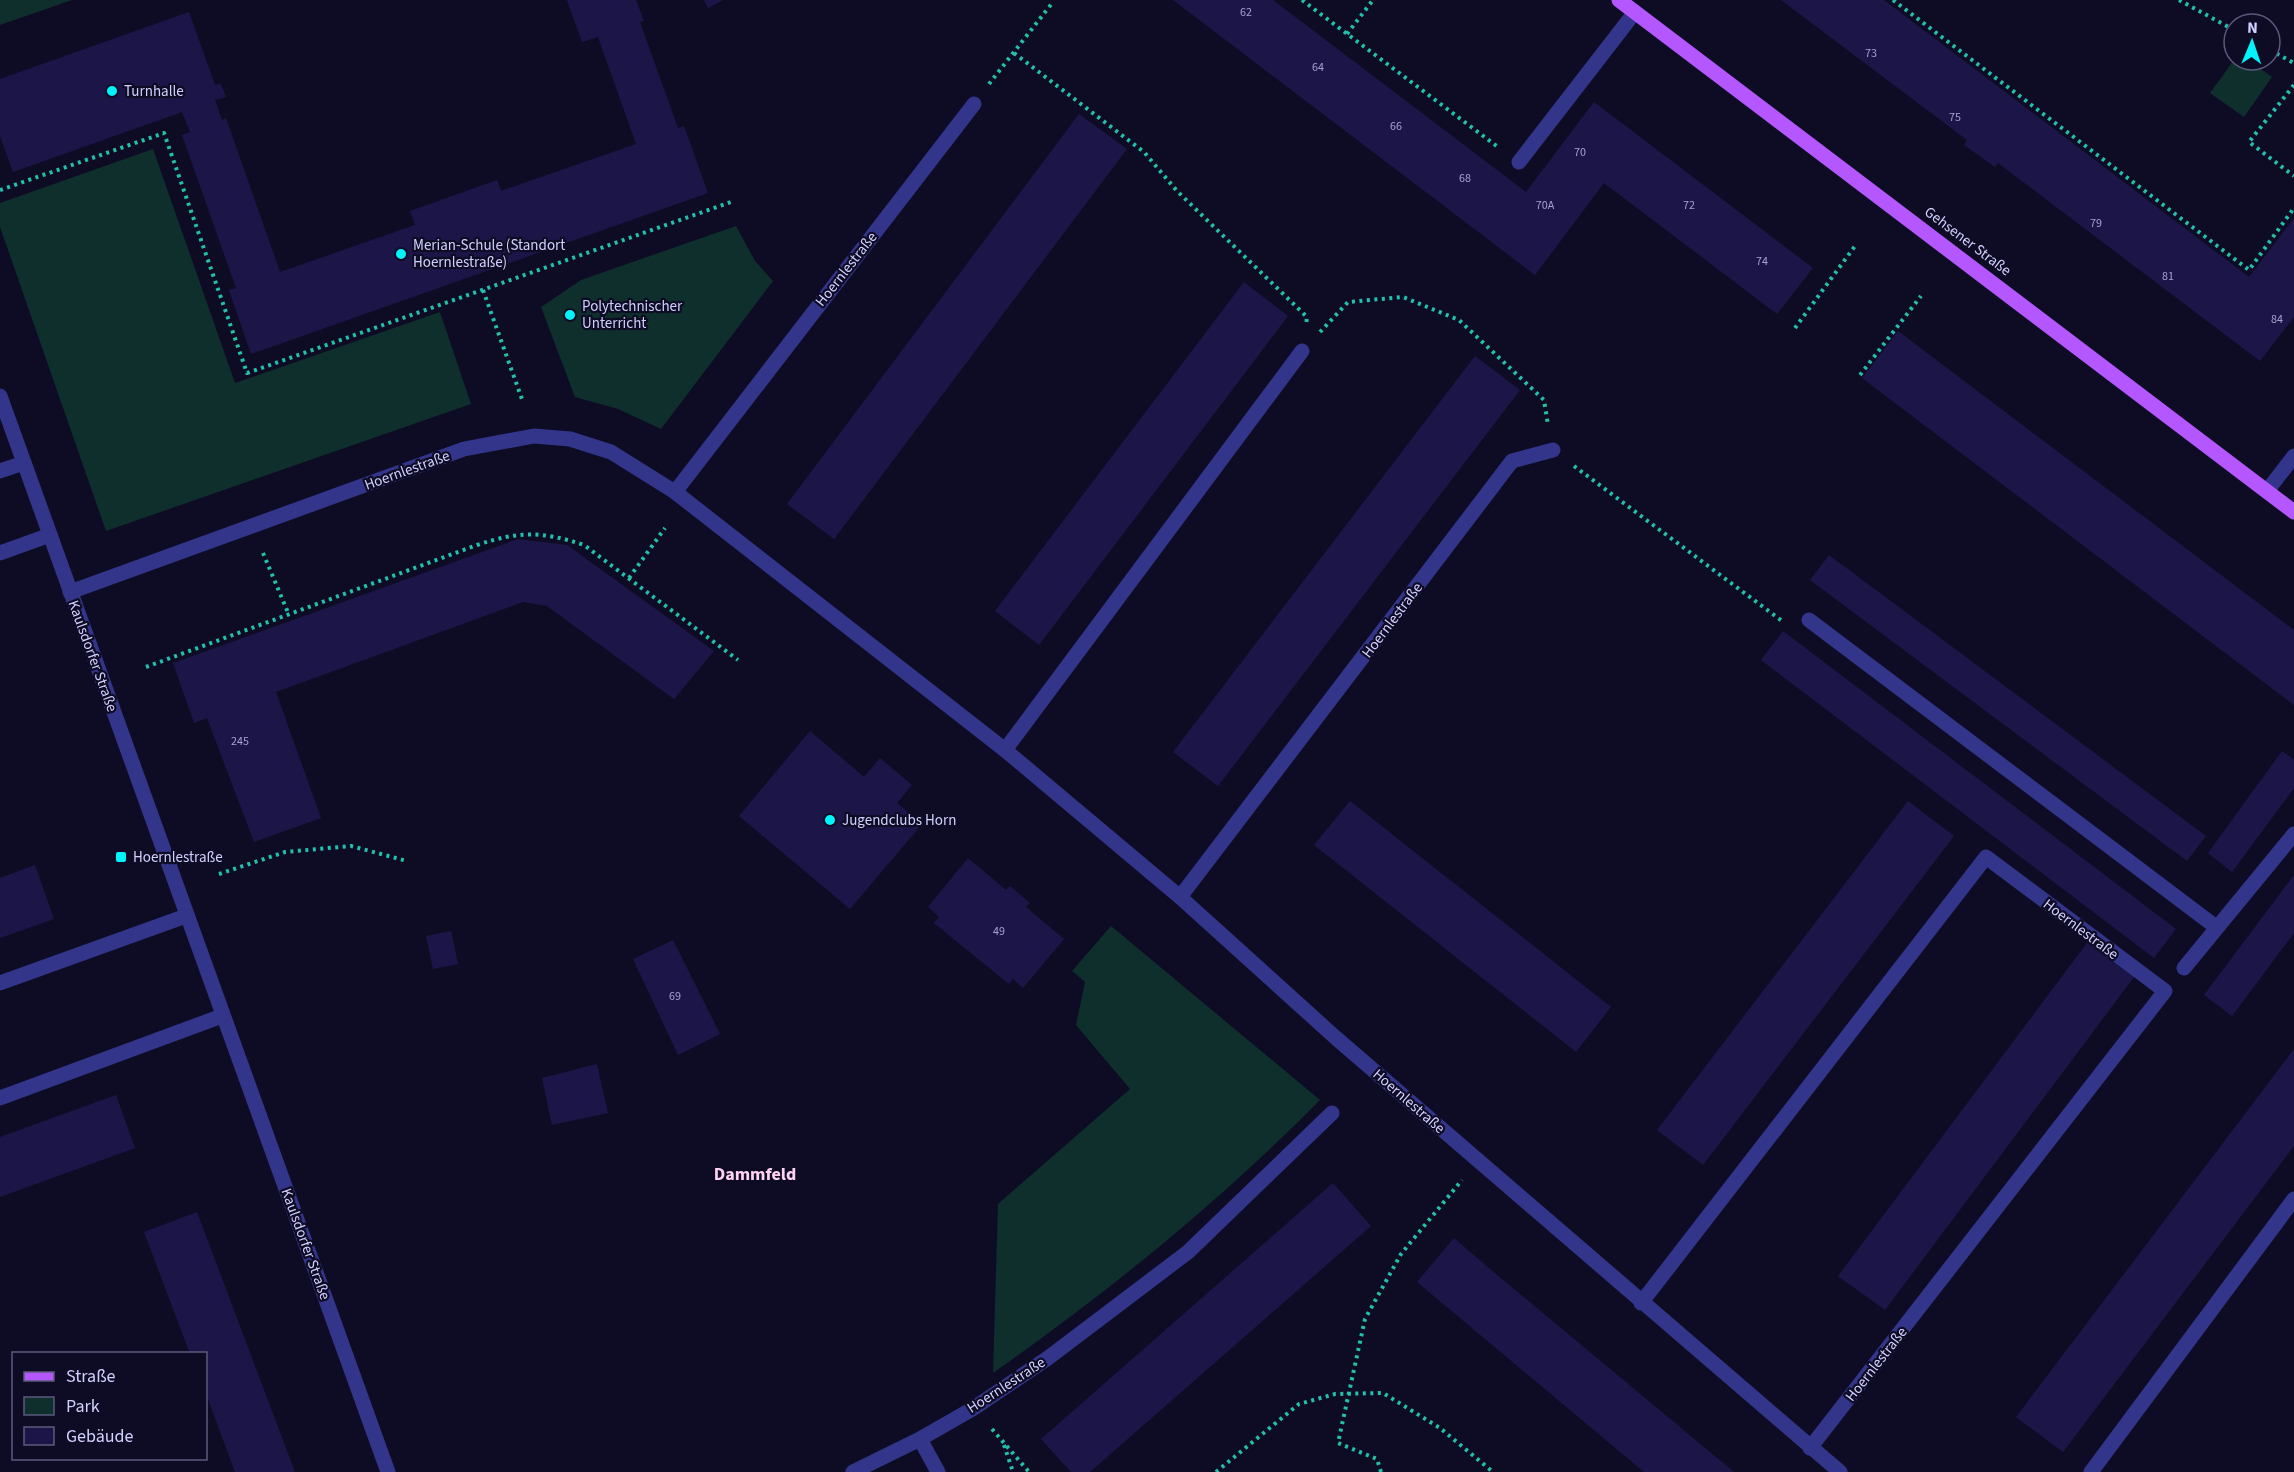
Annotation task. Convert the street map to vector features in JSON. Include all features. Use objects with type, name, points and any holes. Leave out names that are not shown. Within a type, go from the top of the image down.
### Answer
[{"type":"main road","name":"Gehsener Straße","points":[[1619,0],[2294,512]]},
{"type":"street","points":[[1518,162],[1635,12]]},
{"type":"street","name":"Hoernlestraße","points":[[675,492],[978,98]]},
{"type":"street","points":[[1005,750],[1302,351]]},
{"type":"street","name":"Kaulsdorfer Straße","points":[[0,396],[388,1472]]},
{"type":"street","name":"Hoernlestraße","points":[[70,592],[464,449],[534,436],[570,439],[611,452],[675,492],[1005,750],[1180,897],[1336,1038],[1839,1472]]},
{"type":"street","name":"Hoernlestraße","points":[[1180,897],[1512,461],[1552,450]]},
{"type":"street","points":[[2267,491],[2294,456]]},
{"type":"street","points":[[0,471],[24,463]]},
{"type":"street","points":[[0,553],[50,535]]},
{"type":"street","points":[[1809,620],[2216,927]]},
{"type":"street","points":[[2184,968],[2294,834]]},
{"type":"street","name":"Hoernlestraße","points":[[1641,1302],[1986,857],[2165,991],[1810,1448]]},
{"type":"street","points":[[0,983],[186,916]]},
{"type":"street","points":[[0,1098],[222,1016]]},
{"type":"street","name":"Hoernlestraße","points":[[920,1439],[974,1408],[1048,1358],[1188,1252],[1332,1113]]},
{"type":"street","points":[[2091,1472],[2294,1199]]},
{"type":"street","points":[[853,1472],[920,1439],[938,1472]]},
{"type":"path","points":[[1302,0],[1518,162]]},
{"type":"path","points":[[1347,34],[1373,0]]},
{"type":"path","points":[[1893,0],[2249,270],[2294,208]]},
{"type":"path","points":[[2179,0],[2222,23]]},
{"type":"path","points":[[978,98],[1053,2]]},
{"type":"path","points":[[1014,53],[1144,152],[1177,191],[1307,317],[1302,351]]},
{"type":"path","points":[[2294,85],[2249,142],[2294,176]]},
{"type":"path","points":[[0,190],[164,133],[247,373],[731,202]]},
{"type":"path","points":[[1795,328],[1855,246]]},
{"type":"path","points":[[483,290],[523,402]]},
{"type":"path","points":[[1860,375],[1921,296]]},
{"type":"path","points":[[1302,351],[1348,302],[1403,297],[1459,320],[1544,400],[1552,450],[1787,625],[1809,620]]},
{"type":"path","points":[[629,578],[665,528]]},
{"type":"path","points":[[146,667],[477,545],[501,537],[529,532],[558,536],[584,545],[738,660]]},
{"type":"path","points":[[263,553],[289,615]]},
{"type":"path","points":[[219,874],[285,852],[351,846],[407,861]]},
{"type":"path","points":[[1381,1472],[1377,1459],[1338,1443],[1365,1319],[1401,1254],[1464,1178]]},
{"type":"path","points":[[1216,1472],[1299,1404],[1335,1394],[1383,1393],[1440,1428],[1493,1472]]},
{"type":"path","points":[[974,1408],[1029,1472]]},
{"type":"path","points":[[1003,1442],[1013,1472]]},
{"type":"green space","points":[[0,0],[72,0],[0,25]]},
{"type":"green space","points":[[2225,72],[2265,72],[2272,77],[2244,117],[2210,93]]},
{"type":"green space","points":[[153,149],[235,383],[440,312],[471,404],[106,531],[0,227],[0,203]]},
{"type":"green space","points":[[736,226],[755,261],[773,281],[661,429],[618,409],[575,397],[541,307],[581,280]]},
{"type":"green space","points":[[1111,926],[1320,1100],[1243,1174],[1163,1244],[1037,1342],[993,1373],[998,1204],[1130,1089],[1076,1025],[1085,982],[1072,971]]},
{"type":"building","points":[[567,0],[636,0],[644,21],[640,22],[678,128],[684,126],[708,193],[251,354],[229,290],[236,288],[182,135],[190,132],[182,112],[13,172],[0,136],[0,79],[189,12],[215,85],[221,84],[226,97],[215,100],[222,120],[226,118],[280,272],[415,225],[410,211],[497,180],[501,191],[636,144],[598,37],[582,42]]},
{"type":"building","points":[[704,0],[723,0],[708,8]]},
{"type":"building","points":[[1173,0],[1273,0],[1526,192],[1594,102],[1813,268],[1777,314],[1604,183],[1535,275]]},
{"type":"building","points":[[1781,0],[1884,0],[2249,277],[2294,218],[2294,317],[2260,361],[1998,163],[1995,167],[1964,145],[1967,140]]},
{"type":"building","points":[[1079,114],[1127,149],[834,539],[787,504]]},
{"type":"building","points":[[1244,282],[1288,316],[1039,645],[995,611]]},
{"type":"building","points":[[1898,331],[2294,630],[2294,705],[1862,378]]},
{"type":"building","points":[[1475,356],[1520,390],[1218,786],[1173,752]]},
{"type":"building","points":[[518,539],[567,545],[714,651],[674,699],[547,606],[523,602],[276,692],[321,818],[254,842],[207,718],[194,723],[173,663]]},
{"type":"building","points":[[1829,555],[2206,836],[2187,861],[1810,580]]},
{"type":"building","points":[[1783,631],[2176,929],[2154,958],[1761,660]]},
{"type":"building","name":"Jugendclubs Horn","points":[[810,731],[864,777],[880,758],[912,785],[897,803],[922,824],[850,909],[739,816]]},
{"type":"building","points":[[2282,751],[2294,760],[2294,788],[2232,872],[2208,853]]},
{"type":"building","points":[[1350,801],[1611,1007],[1576,1052],[1314,845]]},
{"type":"building","points":[[1908,801],[1954,836],[1703,1165],[1657,1130]]},
{"type":"building","points":[[968,858],[1006,890],[1010,886],[1030,903],[1026,907],[1064,939],[1023,988],[1013,979],[1009,984],[934,923],[939,917],[928,907]]},
{"type":"building","points":[[35,865],[54,919],[0,938],[0,878]]},
{"type":"building","points":[[2294,875],[2294,933],[2232,1016],[2204,995]]},
{"type":"building","points":[[451,931],[458,964],[433,969],[426,936]]},
{"type":"building","points":[[673,940],[720,1034],[678,1055],[633,959]]},
{"type":"building","points":[[2087,943],[2134,977],[1885,1310],[1838,1276]]},
{"type":"building","points":[[2294,1049],[2294,1146],[2063,1452],[2016,1417]]},
{"type":"building","points":[[597,1064],[608,1113],[552,1125],[542,1078]]},
{"type":"building","points":[[116,1095],[135,1148],[0,1197],[0,1137]]},
{"type":"building","points":[[1333,1183],[1371,1226],[1090,1472],[1071,1472],[1041,1439]]},
{"type":"building","points":[[197,1212],[295,1472],[235,1472],[207,1397],[207,1352],[189,1352],[144,1232]]},
{"type":"building","points":[[1454,1238],[1734,1472],[1644,1472],[1417,1282]]},
{"type":"place","name":"Turnhalle","points":[[112,91]]},
{"type":"place","name":"Merian-Schule (Standort Hoernlestraße)","points":[[401,254]]},
{"type":"place","name":"Polytechnischer Unterricht","points":[[570,315]]},
{"type":"place","name":"Jugendclubs Horn","points":[[830,820]]},
{"type":"place","name":"Hoernlestraße","points":[[121,857]]},
{"type":"district","name":"Dammfeld","points":[[755,1174]]}]
